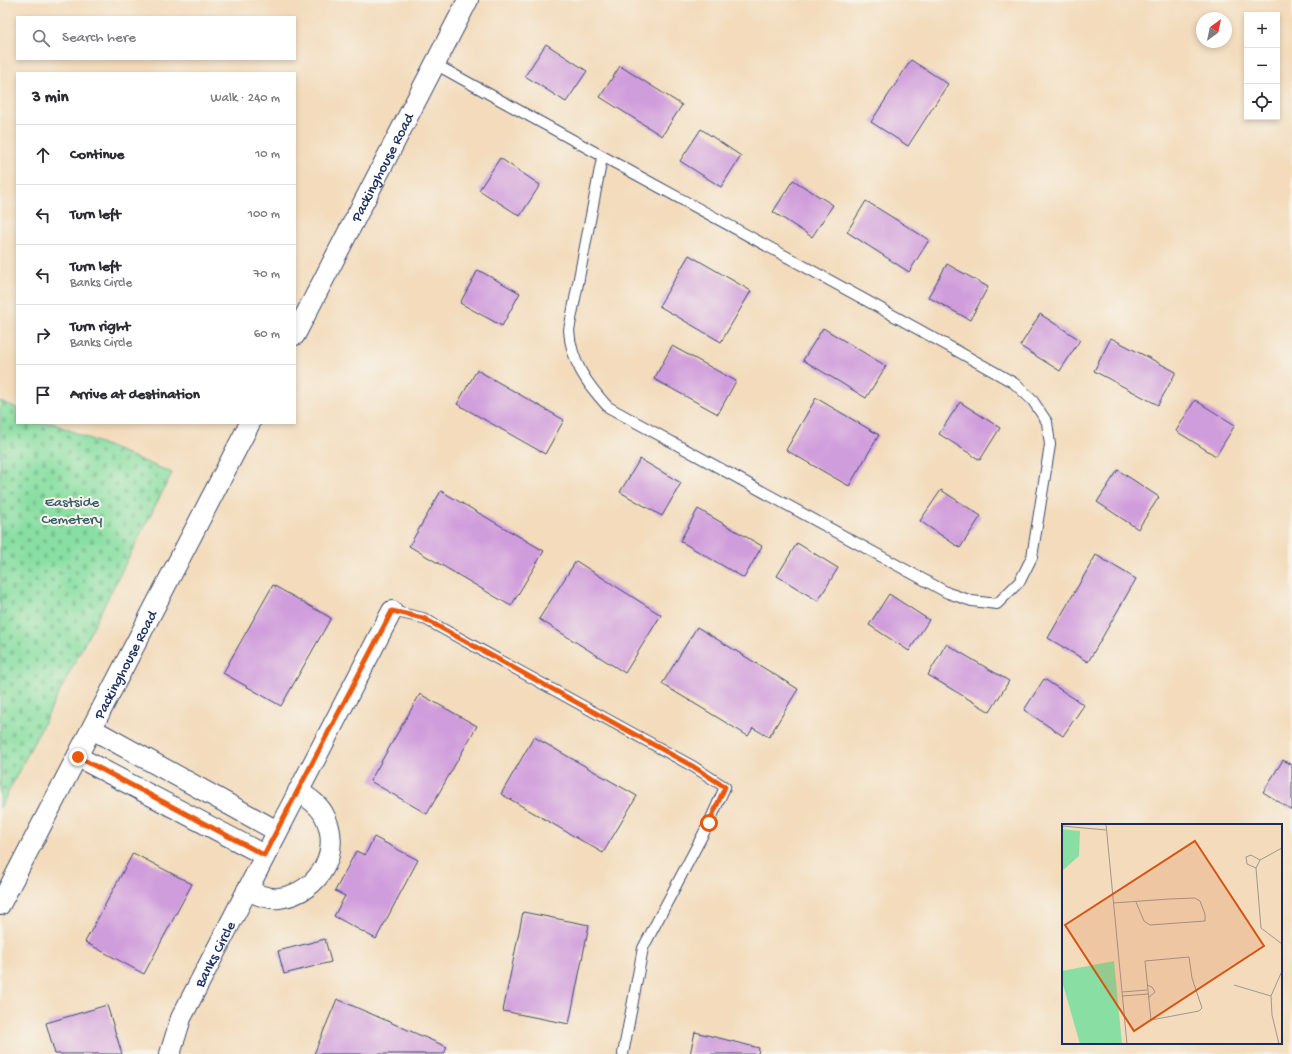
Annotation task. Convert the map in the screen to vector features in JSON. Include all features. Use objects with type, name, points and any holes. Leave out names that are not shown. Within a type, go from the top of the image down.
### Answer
[{"type":"street","name":"Packinghouse Road","points":[[296,333],[468,0]]},
{"type":"street","name":"Packinghouse Road","points":[[0,905],[249,424]]},
{"type":"street","name":"Banks Circle","points":[[170,1054],[181,1018],[264,855],[392,611]]},
{"type":"street","points":[[92,729],[277,831]]},
{"type":"street","points":[[78,757],[264,855]]},
{"type":"street","points":[[247,890],[262,897],[278,898],[295,894],[309,887],[320,875],[328,860],[331,844],[329,827],[322,812],[312,800],[298,791]]},
{"type":"lane","points":[[435,64],[602,158],[851,291],[1014,383],[1033,401],[1047,422],[1050,445],[1032,557],[1020,581],[997,604],[972,601],[948,593],[608,407],[591,389],[577,366],[570,347],[569,330],[602,158]]},
{"type":"lane","points":[[392,611],[423,618],[694,767],[725,787],[709,823],[643,948],[623,1054]]},
{"type":"green space","name":"Eastside Cemetery","points":[[0,401],[16,408],[16,424],[54,424],[172,473],[0,808]]},
{"type":"building","points":[[546,44],[587,71],[566,102],[525,76]]},
{"type":"building","points":[[911,60],[948,84],[908,146],[871,122]]},
{"type":"building","points":[[620,66],[682,105],[662,136],[600,97]]},
{"type":"building","points":[[701,129],[741,156],[721,187],[680,161]]},
{"type":"building","points":[[500,158],[540,185],[520,216],[479,190]]},
{"type":"building","points":[[793,180],[833,205],[812,237],[773,212]]},
{"type":"building","points":[[866,201],[929,240],[909,272],[847,232]]},
{"type":"building","points":[[689,255],[751,291],[721,342],[659,306]]},
{"type":"building","points":[[947,264],[988,287],[970,320],[928,297]]},
{"type":"building","points":[[478,270],[520,293],[502,326],[460,303]]},
{"type":"building","points":[[1040,314],[1080,340],[1060,371],[1020,346]]},
{"type":"building","points":[[823,328],[886,366],[866,398],[803,360]]},
{"type":"building","points":[[1111,338],[1176,372],[1158,405],[1094,371]]},
{"type":"building","points":[[672,346],[736,381],[718,414],[654,379]]},
{"type":"building","points":[[477,370],[564,420],[545,454],[457,404]]},
{"type":"building","points":[[816,398],[879,435],[849,486],[786,450]]},
{"type":"building","points":[[1195,400],[1235,425],[1216,456],[1176,431]]},
{"type":"building","points":[[960,402],[1000,428],[980,460],[939,434]]},
{"type":"building","points":[[640,459],[681,483],[662,516],[620,492]]},
{"type":"building","points":[[1118,470],[1159,497],[1138,529],[1097,502]]},
{"type":"building","points":[[941,490],[981,516],[960,548],[920,521]]},
{"type":"building","points":[[441,491],[544,551],[511,606],[409,546]]},
{"type":"building","points":[[698,509],[762,546],[744,578],[680,541]]},
{"type":"building","points":[[797,543],[838,568],[818,601],[777,576]]},
{"type":"building","points":[[1096,555],[1136,579],[1088,662],[1048,638]]},
{"type":"building","points":[[576,561],[661,615],[625,673],[539,619]]},
{"type":"building","points":[[273,585],[331,618],[281,706],[223,673]]},
{"type":"building","points":[[889,594],[929,620],[909,651],[869,625]]},
{"type":"building","points":[[697,627],[798,689],[769,737],[753,728],[748,736],[662,684]]},
{"type":"building","points":[[946,644],[1009,681],[990,712],[928,675]]},
{"type":"building","points":[[1044,679],[1084,705],[1063,736],[1024,710]]},
{"type":"building","points":[[420,694],[477,726],[427,814],[370,781]]},
{"type":"building","points":[[534,737],[637,796],[603,853],[501,794]]},
{"type":"building","points":[[1283,760],[1292,765],[1292,810],[1263,792]]},
{"type":"building","points":[[374,837],[418,860],[376,939],[334,916],[345,896],[335,891],[356,851],[365,855]]},
{"type":"building","points":[[133,853],[192,884],[144,974],[85,942]]},
{"type":"building","points":[[523,912],[589,925],[569,1024],[503,1011]]},
{"type":"building","points":[[325,939],[331,962],[284,974],[278,951]]},
{"type":"building","points":[[337,999],[447,1047],[444,1054],[314,1054]]},
{"type":"building","points":[[107,1005],[122,1054],[55,1054],[46,1023]]},
{"type":"building","points":[[695,1032],[759,1048],[758,1054],[690,1054]]},
{"type":"route","points":[[78,757],[264,855],[392,611],[423,618],[694,767],[725,787],[709,823]]}]
